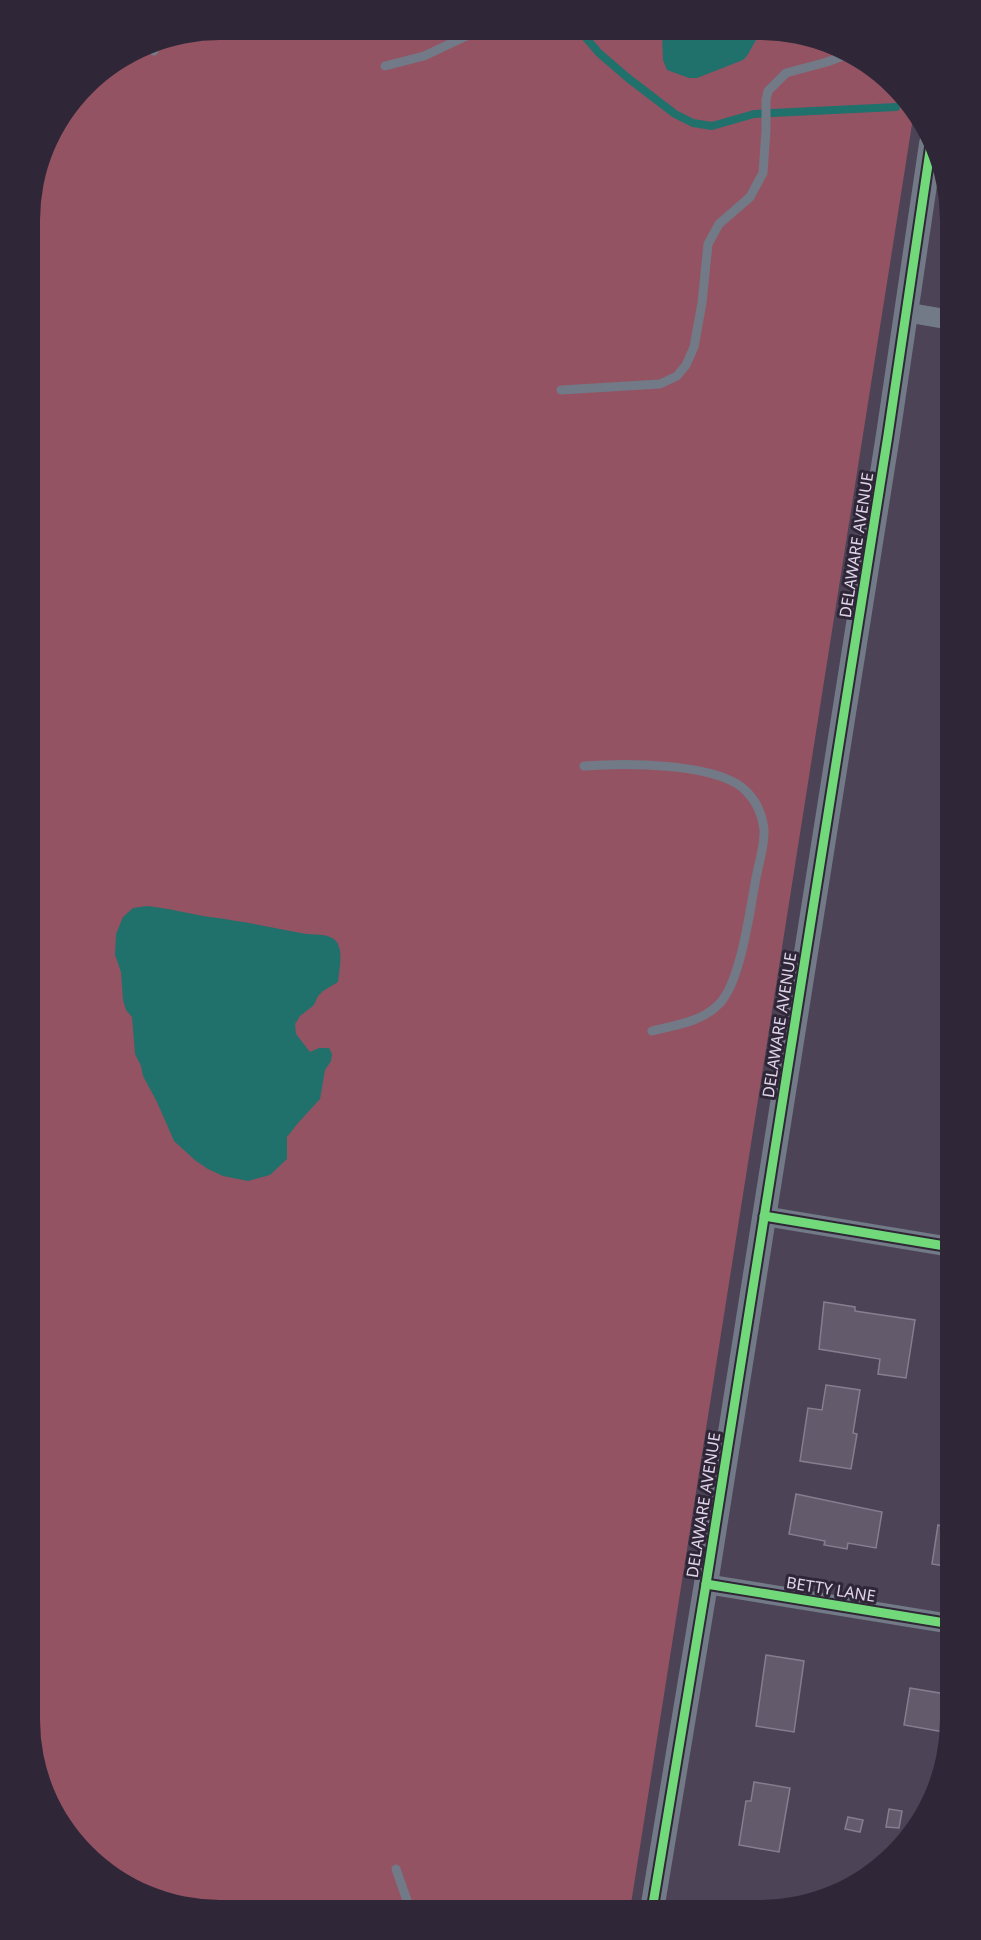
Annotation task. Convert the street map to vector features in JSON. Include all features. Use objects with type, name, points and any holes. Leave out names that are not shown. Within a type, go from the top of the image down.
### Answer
[{"type":"street","name":"DELAWARE AVENUE","points":[[654,1900],[888,435],[929,158]]},
{"type":"street","points":[[905,312],[940,318]]},
{"type":"street","points":[[764,1216],[940,1245]]},
{"type":"street","name":"BETTY LANE","points":[[706,1584],[940,1622]]},
{"type":"lane","points":[[385,66],[424,56],[457,41]]},
{"type":"lane","points":[[561,390],[660,384],[677,376],[686,365],[694,347],[702,303],[708,244],[719,224],[750,198],[763,173],[768,91],[786,73],[838,58]]},
{"type":"lane","points":[[584,766],[621,763],[728,778],[746,790],[759,807],[764,829],[761,854],[751,910],[733,979],[721,1003],[704,1017],[652,1031]]},
{"type":"lane","points":[[396,1869],[407,1900]]},
{"type":"shaded area","points":[[662,40],[756,40],[743,60],[697,78],[689,78],[667,70],[663,60]]},
{"type":"shaded area","points":[[209,41],[772,41],[818,50],[861,71],[896,102],[912,124],[632,1900],[220,1900],[197,1898],[152,1886],[111,1862],[93,1847],[71,1820],[50,1777],[44,1755],[40,1720],[41,209],[47,174],[54,152],[78,111],[93,93],[120,71],[152,54],[185,44]]},
{"type":"shaded area","points":[[147,906],[305,934],[324,935],[333,938],[338,945],[340,961],[338,982],[323,991],[314,1005],[300,1016],[295,1024],[296,1034],[310,1052],[319,1048],[329,1048],[332,1054],[331,1061],[325,1070],[320,1099],[287,1137],[287,1159],[270,1175],[248,1181],[223,1176],[196,1161],[174,1141],[143,1076],[135,1054],[132,1017],[126,1010],[123,1000],[121,972],[115,955],[116,934],[123,917],[133,908]]},
{"type":"building","points":[[824,1302],[855,1307],[855,1311],[915,1320],[906,1378],[878,1374],[880,1359],[819,1349]]},
{"type":"building","points":[[826,1385],[860,1390],[853,1433],[857,1434],[851,1469],[800,1461],[808,1408],[822,1410]]},
{"type":"building","points":[[796,1494],[882,1512],[876,1548],[848,1543],[847,1549],[824,1545],[825,1541],[789,1534]]},
{"type":"building","points":[[938,1525],[940,1525],[940,1565],[932,1564]]},
{"type":"building","points":[[766,1655],[804,1661],[794,1732],[756,1726]]},
{"type":"building","points":[[910,1688],[940,1693],[940,1731],[904,1725]]},
{"type":"building","points":[[754,1782],[790,1788],[779,1852],[739,1845],[746,1801],[751,1801]]},
{"type":"building","points":[[889,1809],[902,1811],[899,1828],[886,1827]]},
{"type":"building","points":[[848,1817],[863,1820],[860,1832],[845,1829]]},
{"type":"waterway","points":[[588,40],[628,78],[675,114],[693,123],[712,126],[754,114],[896,107]]},
{"type":"cycle path","points":[[654,1900],[888,435],[929,158]]},
{"type":"cycle path","points":[[764,1216],[940,1245]]},
{"type":"cycle path","points":[[706,1584],[940,1622]]}]
